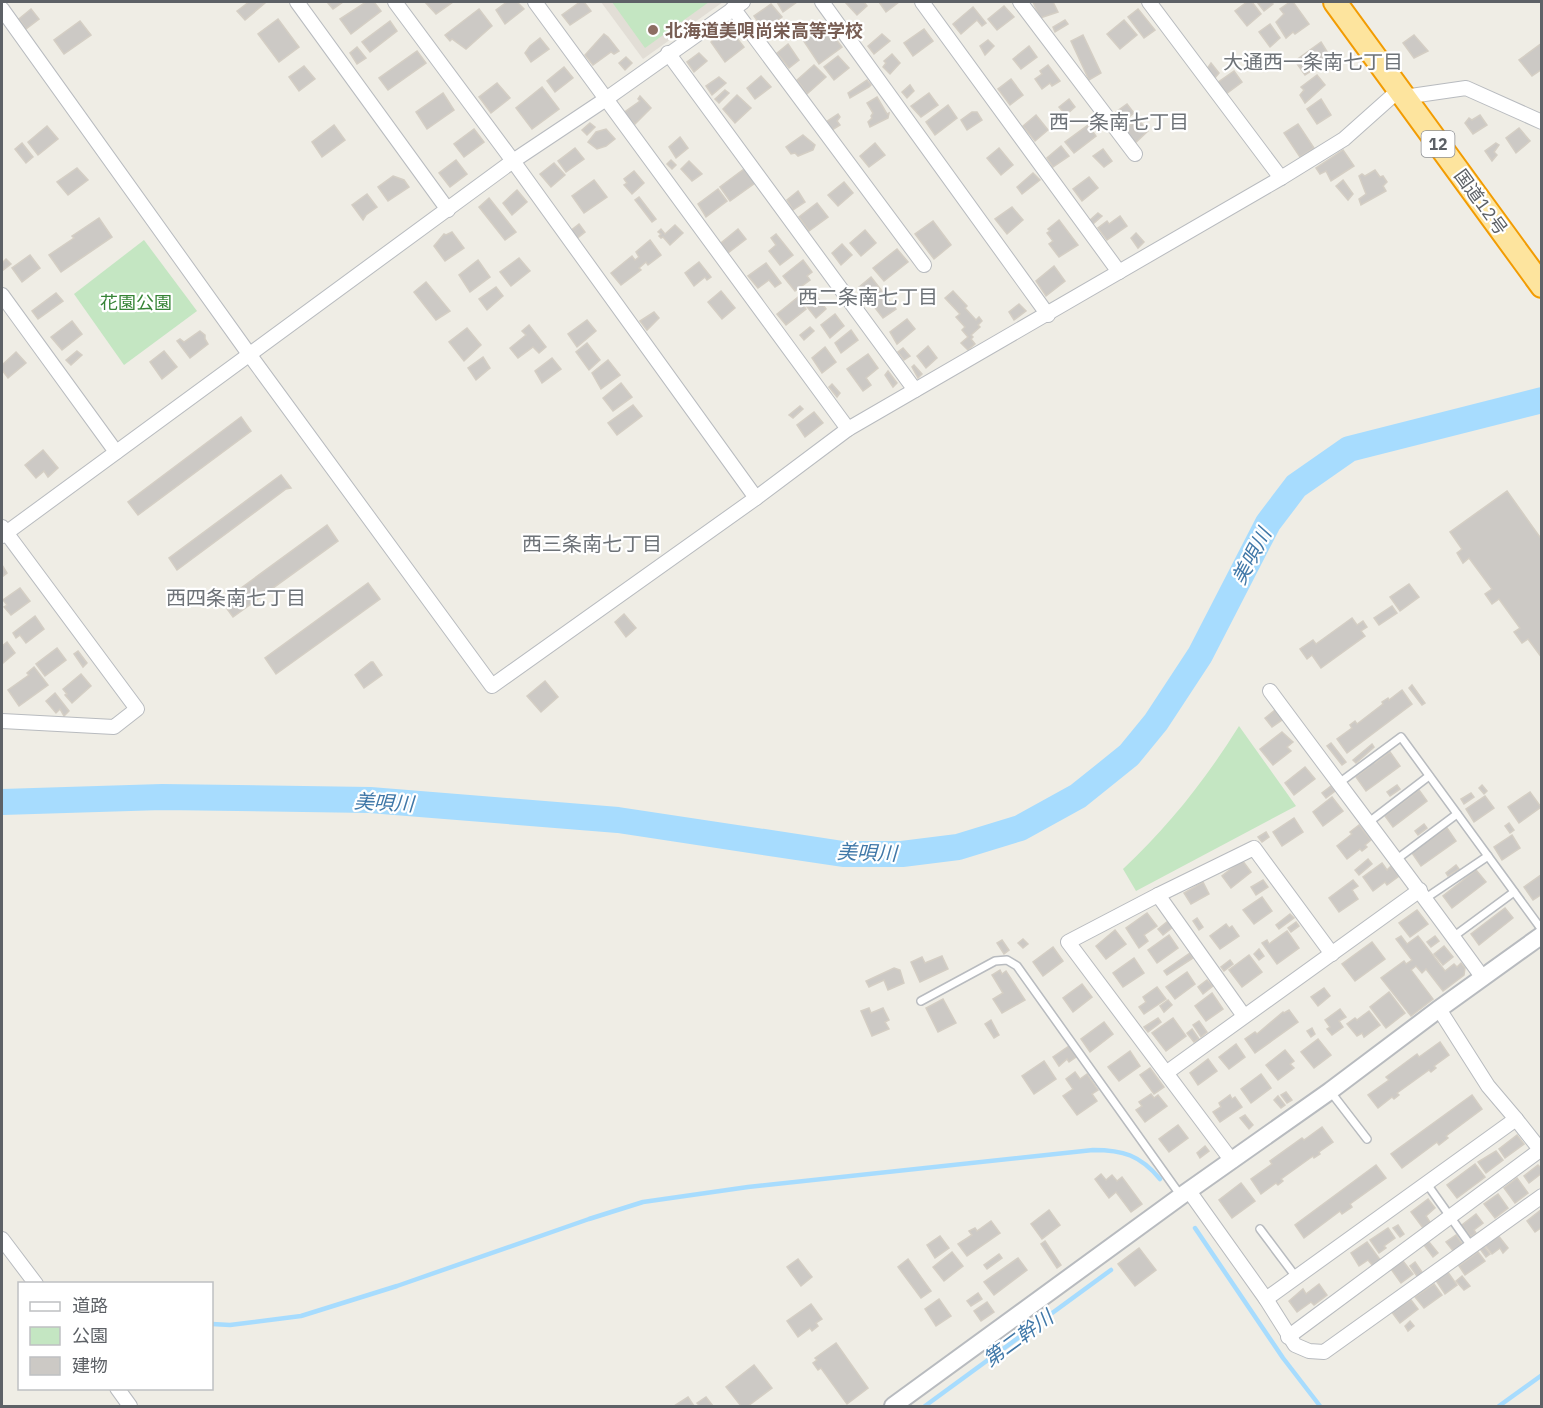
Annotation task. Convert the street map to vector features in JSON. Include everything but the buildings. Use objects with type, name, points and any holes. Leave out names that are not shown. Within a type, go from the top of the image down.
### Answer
[{"type":"highway","name":"国道12号","points":[[1335,2],[1542,286]]},
{"type":"street","points":[[297,2],[448,210]]},
{"type":"street","points":[[395,2],[513,161],[756,498]]},
{"type":"street","points":[[535,2],[848,429]]},
{"type":"street","points":[[822,2],[1048,315]]},
{"type":"street","points":[[922,2],[1119,272]]},
{"type":"street","points":[[1020,2],[1135,154]]},
{"type":"street","points":[[1149,2],[1281,178]]},
{"type":"street","points":[[4,717],[114,727],[137,709],[3,532],[513,161],[606,99],[738,5],[924,265]]},
{"type":"street","points":[[2,9],[249,354],[492,687],[756,498],[848,429],[1281,178],[1344,139],[1402,94],[1466,88],[1542,122]]},
{"type":"street","points":[[668,53],[915,390]]},
{"type":"street","points":[[2,295],[116,452]]},
{"type":"street","points":[[1270,691],[1423,894],[1482,978]]},
{"type":"street","points":[[1232,1161],[1068,942],[1254,848],[1332,954]]},
{"type":"street","points":[[1166,1073],[1332,954],[1423,894]]},
{"type":"street","points":[[1158,895],[1244,1016]]},
{"type":"street","points":[[893,1407],[1185,1193],[1330,1091],[1542,934]]},
{"type":"street","points":[[1288,1337],[1541,1151],[1488,1086],[1438,1009]]},
{"type":"street","points":[[1266,1299],[1516,1119]]},
{"type":"street","points":[[1185,1193],[1266,1299],[1288,1337],[1295,1345],[1309,1351],[1324,1352],[1542,1196]]},
{"type":"street","points":[[2,1239],[34,1282]]},
{"type":"street","points":[[118,1390],[130,1407]]},
{"type":"lane","points":[[1338,783],[1401,737],[1542,930]]},
{"type":"lane","points":[[1369,822],[1429,776]]},
{"type":"lane","points":[[1397,859],[1457,814]]},
{"type":"lane","points":[[1423,894],[1488,856]]},
{"type":"lane","points":[[1454,937],[1514,892]]},
{"type":"lane","points":[[921,1001],[995,961],[1007,960],[1017,966],[1185,1193]]},
{"type":"lane","points":[[1330,1091],[1366,1139]]},
{"type":"lane","points":[[1427,1184],[1471,1246]]},
{"type":"lane","points":[[1260,1229],[1296,1277]]},
{"type":"shaded area","name":"北海道美唄尚栄高等学校","points":[[601,2],[723,2],[643,59]]},
{"type":"green space","name":"北海道美唄尚栄高等学校","points":[[612,2],[709,2],[645,48]]},
{"type":"green space","name":"花園公園","points":[[144,240],[197,311],[124,365],[74,294]]},
{"type":"green space","points":[[1239,726],[1296,806],[1136,891],[1123,869],[1186,801]]},
{"type":"waterway","name":"美唄川","points":[[2,802],[162,797],[370,800],[618,820],[843,854],[902,854],[958,847],[1020,828],[1078,796],[1129,755],[1156,722],[1200,655],[1268,523],[1296,486],[1349,449],[1542,400]]},
{"type":"waterway","points":[[213,1324],[230,1325],[301,1316],[397,1286],[643,1202],[748,1187],[1093,1150],[1113,1151],[1138,1159],[1160,1179]]},
{"type":"waterway","points":[[1195,1228],[1283,1358],[1320,1406]]},
{"type":"waterway","name":"第二幹川","points":[[925,1406],[1111,1270]]},
{"type":"waterway","points":[[1499,1406],[1542,1375]]},
{"type":"place","name":"北海道美唄尚栄高等学校","points":[[653,30]]},
{"type":"district","name":"大通西一条南七丁目","points":[[1313,61]]},
{"type":"district","name":"西一条南七丁目","points":[[1119,121]]},
{"type":"district","name":"西二条南七丁目","points":[[868,296]]},
{"type":"district","name":"西三条南七丁目","points":[[592,543]]},
{"type":"district","name":"西四条南七丁目","points":[[236,597]]}]
